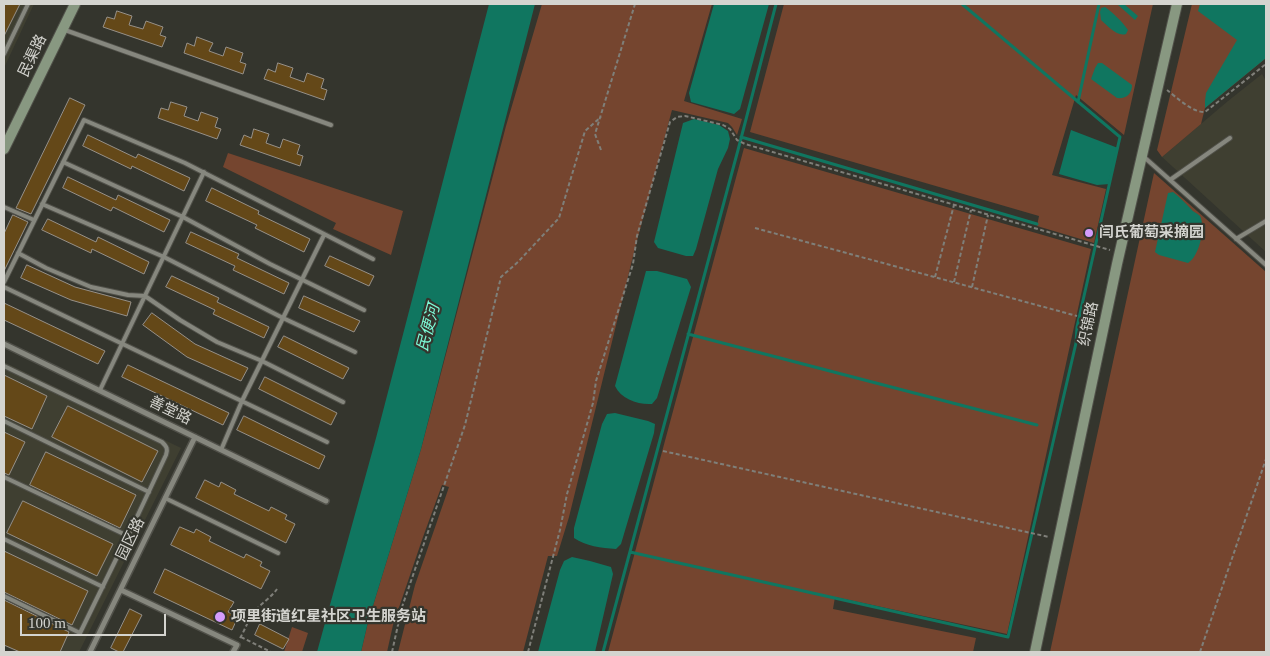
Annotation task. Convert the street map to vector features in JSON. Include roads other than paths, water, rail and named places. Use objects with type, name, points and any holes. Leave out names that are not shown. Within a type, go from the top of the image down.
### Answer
[{"type":"street","name":"民渠路","points":[[4,149],[8,131],[75,4]]},
{"type":"street","name":"织锦路","points":[[1035,652],[1117,264],[1177,4]]},
{"type":"street","name":"善堂路","points":[[4,344],[326,501]]},
{"type":"street","name":"园区路","points":[[90,652],[195,437]]},
{"type":"street","points":[[121,590],[237,645],[233,652]]},
{"type":"lane","points":[[4,54],[28,4]]},
{"type":"lane","points":[[63,29],[331,125]]},
{"type":"lane","points":[[4,282],[84,120],[204,172],[373,259]]},
{"type":"lane","points":[[1170,180],[1230,138]]},
{"type":"lane","points":[[1142,156],[1266,265]]},
{"type":"lane","points":[[63,162],[183,217],[302,280],[364,310]]},
{"type":"lane","points":[[100,390],[204,172]]},
{"type":"lane","points":[[42,204],[164,256],[283,318],[355,352]]},
{"type":"lane","points":[[4,207],[34,220]]},
{"type":"lane","points":[[1236,239],[1266,221]]},
{"type":"lane","points":[[221,450],[242,401],[324,235]]},
{"type":"lane","points":[[18,253],[46,268],[91,287],[128,295],[145,296],[217,342],[262,361],[343,402]]},
{"type":"lane","points":[[4,287],[327,442]]},
{"type":"lane","points":[[4,366],[162,442],[167,450],[128,536],[4,477]]},
{"type":"lane","points":[[4,421],[149,492]]},
{"type":"lane","points":[[165,498],[278,553]]},
{"type":"lane","points":[[4,539],[103,587]]},
{"type":"lane","points":[[4,596],[80,633],[123,545]]},
{"type":"water","name":"民便河","points":[[489,4],[535,4],[421,449],[368,622],[361,652],[317,652],[376,438]]},
{"type":"water","points":[[714,4],[769,4],[740,109],[734,114],[691,102],[689,93]]},
{"type":"water","points":[[1117,4],[1124,4],[1138,16],[1135,20]]},
{"type":"water","points":[[1200,4],[1266,4],[1266,58],[1205,108],[1206,93],[1237,40],[1198,11]]},
{"type":"water","points":[[1105,7],[1126,27],[1128,30],[1126,34],[1119,34],[1101,20],[1101,8]]},
{"type":"water","points":[[1098,63],[1102,63],[1132,85],[1128,95],[1123,98],[1117,98],[1091,79]]},
{"type":"water","points":[[694,119],[719,125],[728,131],[730,139],[718,169],[696,249],[693,256],[686,256],[658,248],[654,242],[683,123]]},
{"type":"water","points":[[1071,130],[1118,148],[1110,184],[1097,185],[1059,174]]},
{"type":"water","points":[[1173,192],[1200,216],[1202,221],[1202,235],[1198,249],[1192,260],[1188,263],[1159,255],[1155,252],[1168,193]]},
{"type":"water","points":[[646,271],[657,271],[687,279],[691,287],[657,398],[652,404],[630,400],[621,394],[615,386]]},
{"type":"water","points":[[615,413],[655,424],[621,544],[616,549],[594,546],[574,538],[574,528],[602,424],[607,414]]},
{"type":"water","points":[[572,557],[611,567],[613,574],[595,652],[538,652],[560,570],[564,561]]},
{"type":"waterway","points":[[603,652],[776,4]]},
{"type":"waterway","points":[[630,552],[1008,637],[1076,343],[1077,327],[1120,137],[962,4]]},
{"type":"waterway","points":[[1078,102],[1099,4]]},
{"type":"waterway","points":[[741,137],[1037,224]]},
{"type":"waterway","points":[[688,334],[1037,425]]},
{"type":"place","name":"闫氏葡萄采摘园","points":[[1089,233]]},
{"type":"place","name":"项里街道红星社区卫生服务站","points":[[220,617]]}]
